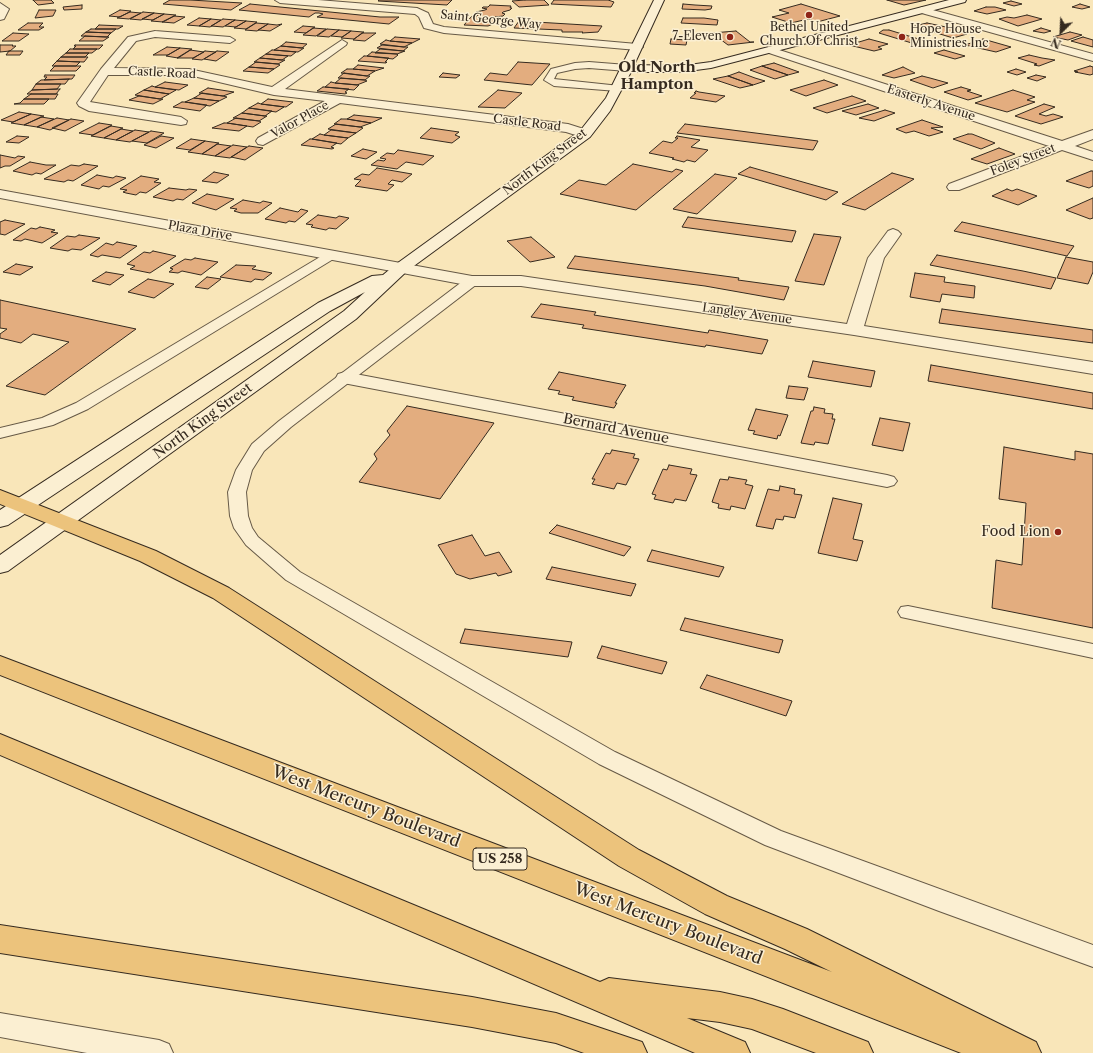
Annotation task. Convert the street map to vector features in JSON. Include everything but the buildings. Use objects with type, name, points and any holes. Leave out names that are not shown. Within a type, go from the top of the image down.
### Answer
[{"type":"main road","points":[[0,496],[148,556],[221,593],[629,858],[716,905],[796,939],[1024,1053]]},
{"type":"main road","name":"West Mercury Boulevard","points":[[0,665],[1001,1053]]},
{"type":"main road","points":[[0,744],[733,1053]]},
{"type":"main road","points":[[0,939],[472,1012],[556,1028],[630,1053]]},
{"type":"main road","points":[[582,989],[727,1008],[783,1024],[856,1053]]},
{"type":"street","name":"Saint George Way","points":[[280,0],[349,3],[417,12],[424,14],[428,26],[444,30],[637,47]]},
{"type":"street","name":"North King Street","points":[[0,566],[350,315],[401,268],[585,134],[604,111],[617,88],[659,0]]},
{"type":"street","points":[[627,68],[695,68],[726,62],[961,0]]},
{"type":"street","points":[[0,6],[4,10],[0,17]]},
{"type":"street","points":[[922,10],[1093,58]]},
{"type":"street","points":[[181,121],[89,107],[84,103],[105,70],[132,40],[145,35],[155,34],[230,40]]},
{"type":"street","points":[[274,91],[342,43]]},
{"type":"street","name":"Easterly Avenue","points":[[770,50],[1093,156]]},
{"type":"street","name":"Castle Road","points":[[105,70],[189,72],[274,91],[338,99],[386,112],[557,136],[585,134]]},
{"type":"street","name":"Valor Place","points":[[263,141],[338,99]]},
{"type":"street","name":"Foley Street","points":[[954,187],[1093,134]]},
{"type":"street","name":"Plaza Drive","points":[[0,194],[401,268]]},
{"type":"street","points":[[854,330],[876,258],[893,234]]},
{"type":"street","name":"North King Street","points":[[0,520],[324,307],[401,268]]},
{"type":"street","name":"Langley Avenue","points":[[401,268],[472,281],[521,281],[854,330],[1093,368]]},
{"type":"street","name":"Bernard Avenue","points":[[345,378],[886,481]]},
{"type":"lane","points":[[617,88],[554,83],[549,80],[554,71],[575,66],[599,65],[627,68]]},
{"type":"lane","points":[[0,433],[47,422],[82,406],[330,255]]},
{"type":"lane","points":[[472,281],[269,438],[251,458],[240,481],[237,503],[243,528],[252,541],[278,565],[300,580],[607,758],[773,838],[948,904],[1093,956]]},
{"type":"lane","points":[[908,612],[1093,651]]},
{"type":"lane","points":[[0,1025],[159,1053]]},
{"type":"place","name":"Bethel United Church Of Christ","points":[[809,15]]},
{"type":"place","name":"7-Eleven","points":[[730,37]]},
{"type":"place","name":"Hope House Ministries Inc","points":[[902,37]]},
{"type":"place","name":"Food Lion","points":[[1058,532]]},
{"type":"district","name":"Old North Hampton","points":[[657,76]]}]
